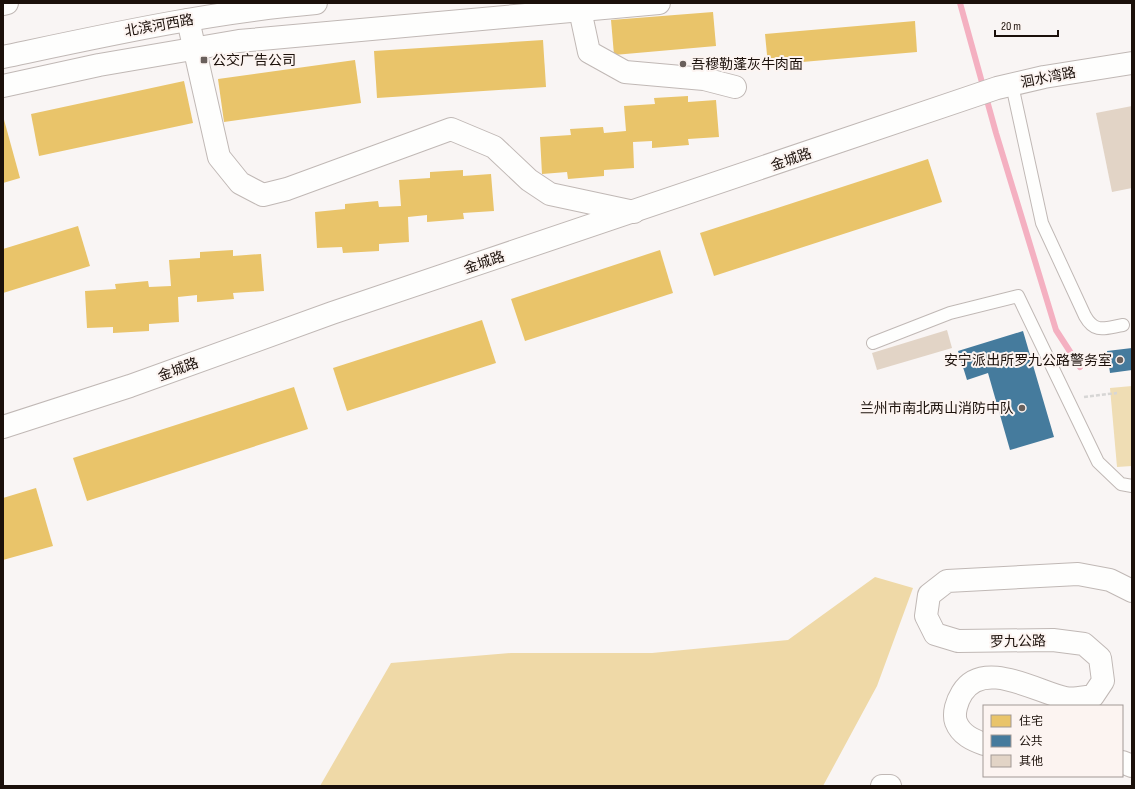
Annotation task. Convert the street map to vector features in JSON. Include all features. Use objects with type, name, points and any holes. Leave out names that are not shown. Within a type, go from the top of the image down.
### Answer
[{"type":"street","points":[[3,4],[7,3]]},
{"type":"street","name":"北滨河西路","points":[[3,57],[188,20],[254,9],[316,3]]},
{"type":"street","points":[[3,86],[100,65],[239,41],[659,3]]},
{"type":"street","points":[[580,10],[589,52],[625,72],[704,79],[735,87]]},
{"type":"street","points":[[188,20],[219,157],[240,183],[263,195],[287,189],[451,129],[494,147],[529,180],[550,194],[634,212]]},
{"type":"street","name":"洄水湾路","points":[[966,99],[1005,86],[1044,77],[1132,63]]},
{"type":"street","name":"金城路","points":[[3,427],[130,386],[340,311],[966,99]]},
{"type":"street","name":"罗九公路","points":[[983,744],[967,737],[956,722],[956,702],[966,685],[985,678],[1011,679],[1066,698],[1093,696],[1103,681],[1100,658],[1084,644],[1053,640],[958,641],[935,634],[926,616],[929,595],[947,581],[1078,574],[1110,580],[1132,591]]},
{"type":"street","points":[[882,786],[890,786]]},
{"type":"lane","points":[[1005,86],[1042,223],[1090,325],[1101,329],[1123,325]]},
{"type":"lane","points":[[873,343],[950,312],[1018,296],[1098,462],[1120,484],[1132,486]]},
{"type":"path","points":[[1068,398],[1117,393]]},
{"type":"shaded area","points":[[1132,386],[1132,466],[1117,467],[1110,388]]},
{"type":"shaded area","points":[[875,577],[913,588],[877,686],[823,786],[320,786],[391,663],[511,653],[652,653],[788,640]]},
{"type":"building: 住宅","points":[[713,12],[716,46],[614,55],[611,20]]},
{"type":"building: 住宅","points":[[915,21],[917,52],[768,65],[765,34]]},
{"type":"building: 住宅","points":[[543,40],[546,87],[377,98],[374,51]]},
{"type":"building: 住宅","points":[[355,60],[361,103],[224,122],[218,79]]},
{"type":"building: 住宅","points":[[184,81],[193,123],[39,156],[31,114]]},
{"type":"building: 住宅","points":[[688,96],[688,102],[716,100],[719,137],[688,139],[689,145],[652,148],[652,141],[633,142],[634,168],[604,170],[604,176],[568,179],[567,172],[542,174],[540,137],[571,135],[570,129],[603,127],[604,133],[626,131],[624,106],[655,104],[654,98]]},
{"type":"building: 住宅","points":[[3,116],[20,178],[3,183]]},
{"type":"building: 住宅","points":[[928,159],[942,202],[714,276],[700,233]]},
{"type":"building: 住宅","points":[[463,170],[463,176],[491,174],[494,211],[463,213],[464,219],[427,222],[427,215],[408,217],[409,242],[379,244],[379,251],[343,253],[342,247],[317,248],[315,212],[345,209],[345,204],[378,201],[379,207],[401,206],[399,180],[430,178],[430,172]]},
{"type":"building: 住宅","points":[[78,226],[90,266],[3,293],[3,249]]},
{"type":"building: 住宅","points":[[233,250],[233,256],[261,254],[264,291],[233,293],[234,299],[197,302],[197,295],[178,297],[179,322],[149,324],[149,331],[113,333],[113,327],[87,328],[85,291],[116,289],[115,284],[148,281],[149,287],[171,286],[169,260],[200,258],[200,252]]},
{"type":"building: 住宅","points":[[660,250],[673,293],[525,341],[511,299]]},
{"type":"building: 住宅","points":[[482,320],[496,363],[347,411],[333,368]]},
{"type":"building: 住宅","points":[[294,387],[308,429],[87,501],[73,458]]},
{"type":"building: 住宅","points":[[36,488],[53,546],[3,560],[3,498]]},
{"type":"building: 公共","name":"兰州市南北两山消防中队","points":[[1023,331],[1054,437],[1010,450],[988,373],[967,380],[958,351]]},
{"type":"building: 公共","name":"安宁派出所罗九公路警务室","points":[[1132,348],[1132,370],[1110,373],[1107,351]]},
{"type":"building: 其他","points":[[1132,106],[1132,188],[1112,192],[1096,113]]},
{"type":"building: 其他","points":[[947,330],[952,348],[877,370],[872,353]]},
{"type":"waterway","points":[[960,3],[996,133],[1056,330],[1080,367]]},
{"type":"place","name":"公交广告公司","points":[[204,60]]},
{"type":"place","name":"吾穆勒蓬灰牛肉面","points":[[683,64]]},
{"type":"place","name":"安宁派出所罗九公路警务室","points":[[1120,360]]},
{"type":"place","name":"兰州市南北两山消防中队","points":[[1022,408]]}]
